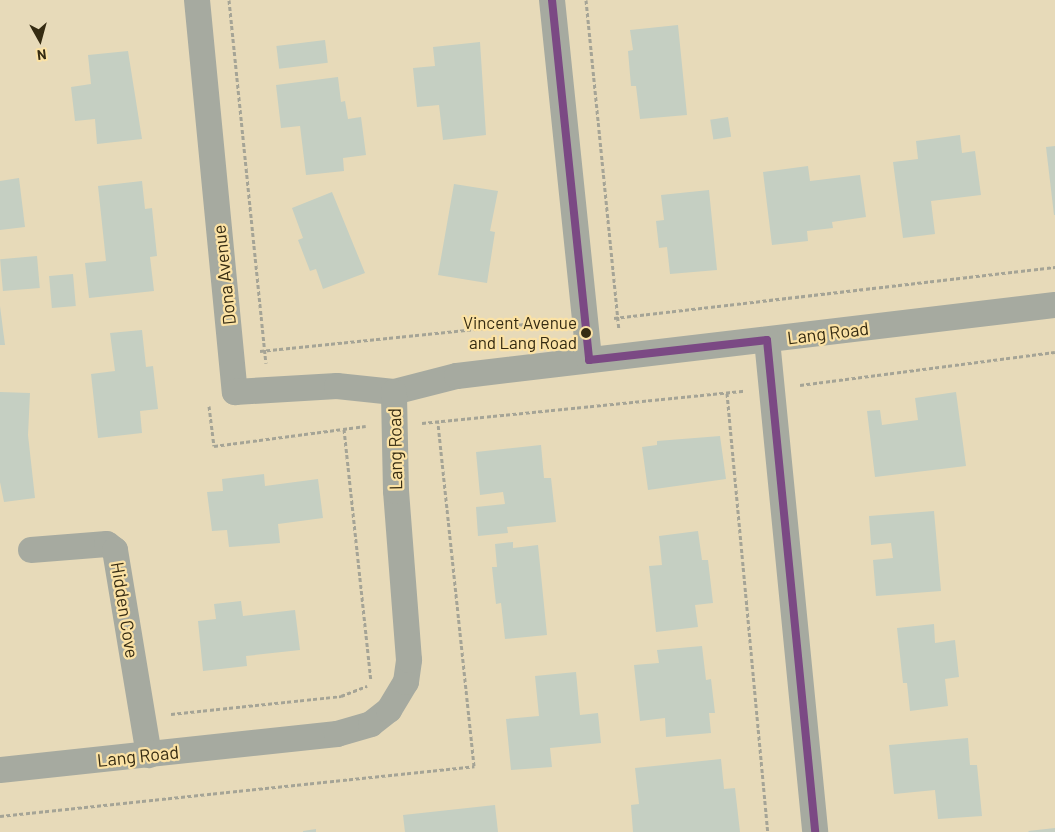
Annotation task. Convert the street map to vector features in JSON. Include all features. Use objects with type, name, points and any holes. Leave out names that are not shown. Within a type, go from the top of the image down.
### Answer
[{"type":"street","name":"Dona Avenue","points":[[197,0],[235,392],[337,386],[394,392]]},
{"type":"street","points":[[552,0],[589,360]]},
{"type":"street","name":"Lang Road","points":[[0,770],[337,734],[371,724],[389,710],[406,682],[409,660],[396,491],[394,392],[457,376],[1055,305]]},
{"type":"street","points":[[767,340],[814,832]]},
{"type":"street","name":"Hidden Cove","points":[[31,550],[107,544],[115,550],[149,755]]},
{"type":"path","points":[[229,0],[264,351],[270,390]]},
{"type":"path","points":[[586,0],[623,356]]},
{"type":"path","points":[[232,354],[618,318],[1055,268]]},
{"type":"path","points":[[208,397],[214,446],[394,422],[438,423],[771,389],[1055,352]]},
{"type":"path","points":[[727,393],[768,832]]},
{"type":"path","points":[[142,717],[341,696],[364,689],[371,681],[344,429]]},
{"type":"building","points":[[678,25],[687,115],[640,119],[636,86],[631,86],[628,51],[633,50],[630,30]]},
{"type":"building","points":[[325,40],[328,63],[279,69],[276,46]]},
{"type":"building","points":[[480,42],[486,135],[443,140],[439,105],[417,107],[413,68],[435,66],[433,47]]},
{"type":"building","points":[[128,51],[142,139],[97,144],[95,119],[75,121],[71,87],[91,84],[88,55]]},
{"type":"building","points":[[338,77],[341,102],[345,101],[348,119],[361,117],[366,155],[343,158],[344,171],[306,175],[300,126],[281,128],[276,85]]},
{"type":"building","points":[[728,117],[731,137],[713,140],[710,120]]},
{"type":"building","points":[[960,135],[962,153],[975,151],[981,195],[931,201],[935,234],[903,238],[893,162],[918,159],[916,141]]},
{"type":"building","points":[[1055,146],[1055,215],[1054,215],[1046,147]]},
{"type":"building","points":[[808,166],[810,181],[860,175],[866,217],[832,222],[833,228],[807,231],[808,241],[772,245],[763,172]]},
{"type":"building","points":[[19,178],[25,227],[0,230],[0,181]]},
{"type":"building","points":[[142,181],[145,209],[152,208],[157,256],[150,257],[154,291],[89,298],[85,263],[106,261],[98,186]]},
{"type":"building","points":[[454,184],[498,191],[490,231],[495,232],[487,283],[438,275]]},
{"type":"building","points":[[709,190],[717,270],[670,274],[667,247],[659,248],[656,221],[664,220],[661,195]]},
{"type":"building","points":[[332,192],[365,273],[323,289],[316,269],[310,271],[298,240],[303,238],[292,208]]},
{"type":"building","points":[[37,256],[40,288],[3,291],[0,259]]},
{"type":"building","points":[[73,274],[76,306],[52,308],[49,276]]},
{"type":"building","points":[[0,306],[5,345],[0,345]]},
{"type":"building","points":[[142,330],[146,367],[153,366],[158,409],[140,411],[142,433],[98,438],[91,374],[115,371],[110,333]]},
{"type":"building","points":[[0,392],[30,393],[28,435],[35,498],[4,502],[0,482]]},
{"type":"building","points":[[956,392],[966,466],[875,477],[867,411],[880,410],[882,425],[918,420],[915,398]]},
{"type":"building","points":[[720,436],[726,479],[648,490],[642,447],[657,445],[657,441]]},
{"type":"building","points":[[541,445],[544,478],[551,478],[556,522],[507,527],[508,533],[478,536],[476,507],[505,504],[503,492],[480,495],[476,452]]},
{"type":"building","points":[[264,474],[265,486],[318,479],[323,518],[278,524],[280,543],[229,547],[227,530],[212,531],[207,492],[223,491],[222,479]]},
{"type":"building","points":[[934,511],[941,591],[876,596],[873,560],[893,558],[891,543],[871,545],[869,516]]},
{"type":"building","points":[[698,531],[702,560],[708,560],[713,603],[695,605],[698,627],[656,632],[649,566],[662,565],[659,536]]},
{"type":"building","points":[[513,542],[513,548],[538,545],[547,635],[505,639],[501,603],[496,604],[492,567],[497,567],[495,544]]},
{"type":"building","points":[[241,601],[243,616],[295,610],[300,650],[246,656],[247,666],[203,671],[198,621],[216,619],[214,604]]},
{"type":"building","points":[[934,624],[935,643],[955,640],[959,677],[945,679],[948,706],[910,711],[907,683],[903,683],[897,628]]},
{"type":"building","points":[[702,646],[706,680],[711,679],[715,713],[709,713],[711,733],[666,737],[665,718],[640,721],[634,665],[659,663],[657,650]]},
{"type":"building","points":[[576,672],[580,715],[598,713],[601,743],[550,748],[552,767],[511,770],[506,719],[539,716],[535,676]]},
{"type":"building","points":[[968,738],[970,765],[977,765],[982,816],[938,819],[935,790],[894,794],[889,745]]},
{"type":"building","points":[[721,759],[724,789],[735,788],[740,832],[633,832],[631,805],[639,804],[635,768]]},
{"type":"building","points":[[495,805],[498,832],[405,832],[403,815]]},
{"type":"building","points":[[1055,828],[1055,832],[1028,831]]},
{"type":"building","points":[[316,829],[316,832],[303,832],[303,831]]},
{"type":"transit line","points":[[552,0],[589,360]]},
{"type":"transit line","points":[[767,340],[815,832]]},
{"type":"transit line","points":[[589,360],[767,340]]},
{"type":"place","name":"Vincent Avenue and Lang Road","points":[[586,333]]}]
